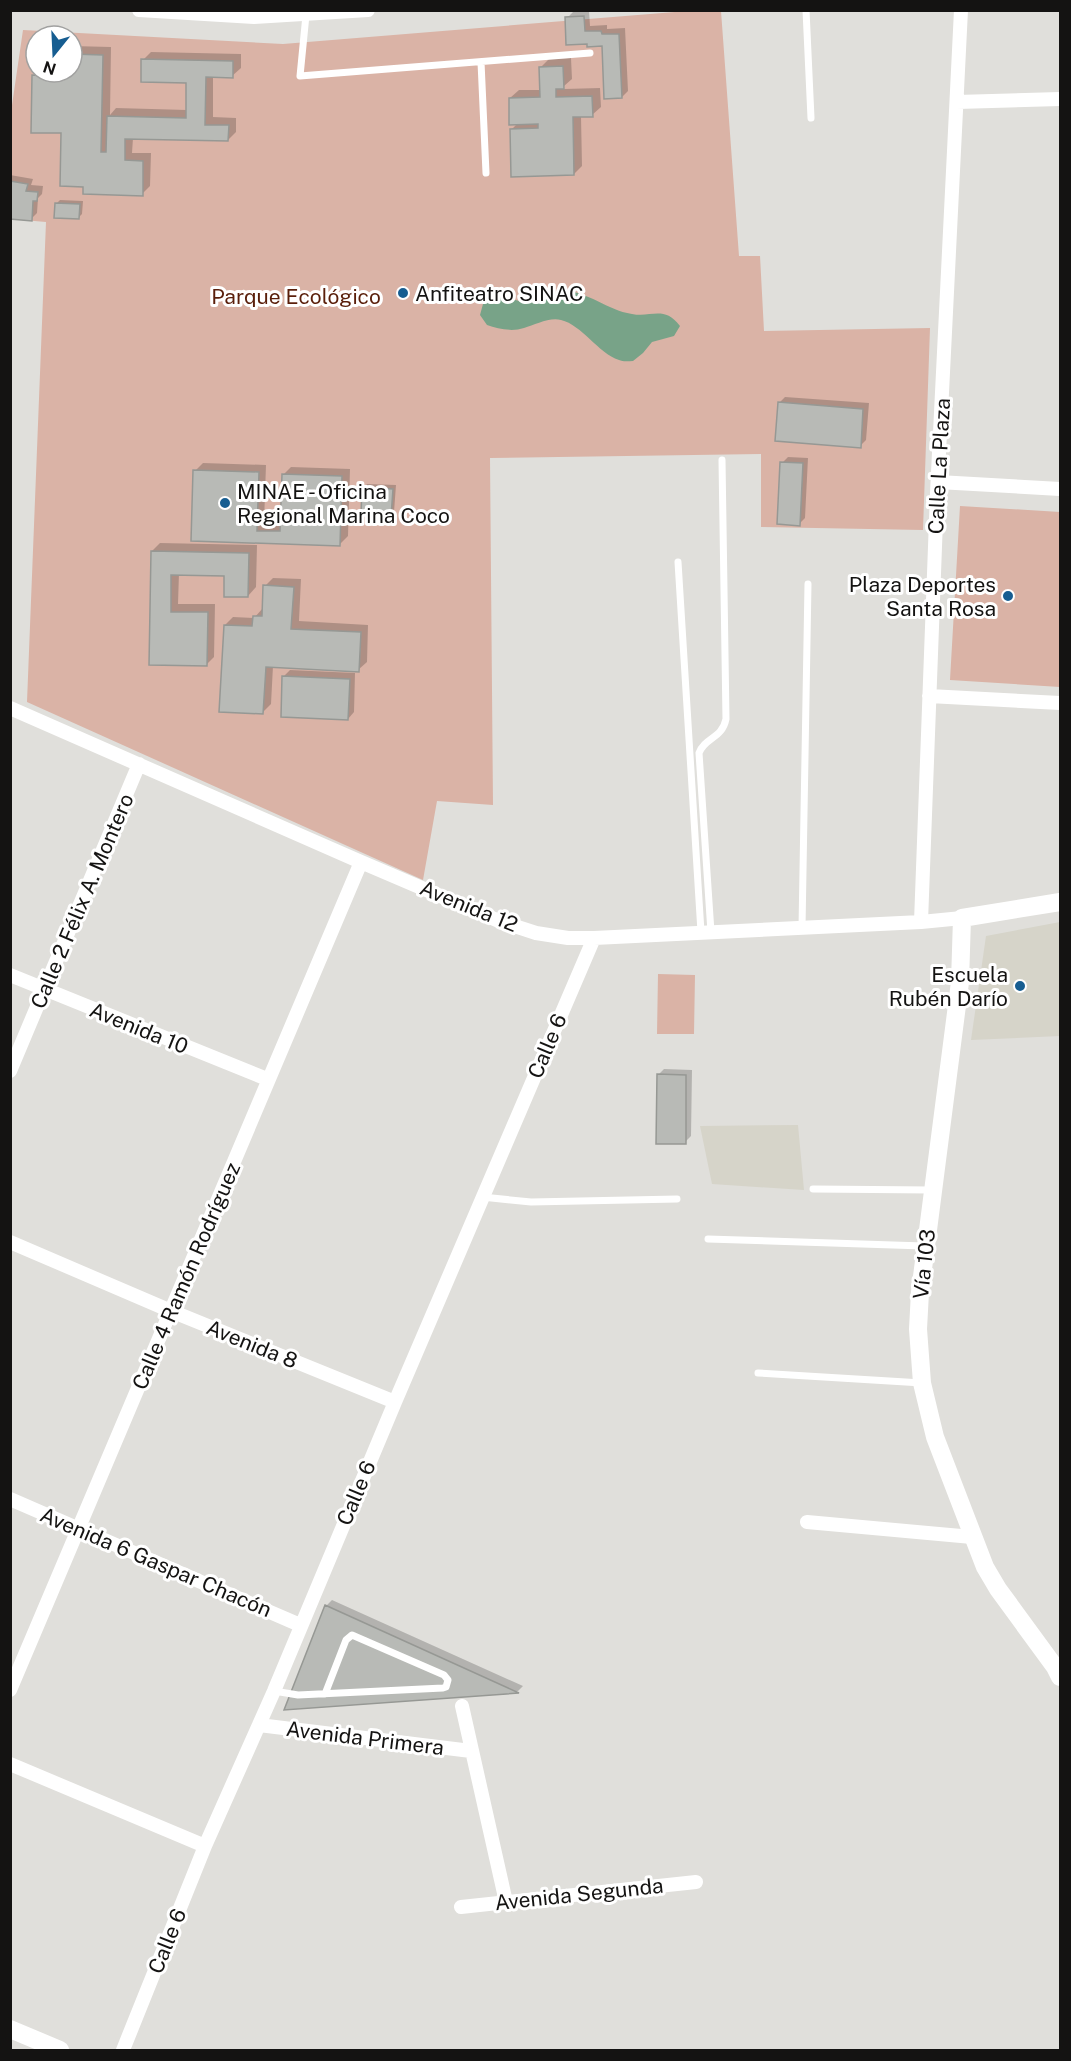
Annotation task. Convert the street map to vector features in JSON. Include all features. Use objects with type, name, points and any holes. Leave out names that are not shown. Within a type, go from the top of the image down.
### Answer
[{"type":"main road","points":[[962,918],[1060,902]]},
{"type":"main road","name":"Vía 103","points":[[962,918],[960,982],[925,1246],[918,1329],[922,1383],[934,1437],[972,1537],[998,1589],[1060,1677]]},
{"type":"main road","points":[[10,2029],[60,2050]]},
{"type":"street","points":[[139,10],[254,17],[368,10]]},
{"type":"street","name":"Calle La Plaza","points":[[921,922],[938,482],[962,10]]},
{"type":"street","points":[[957,102],[1060,99]]},
{"type":"street","points":[[938,482],[1060,489]]},
{"type":"street","points":[[929,696],[1060,703]]},
{"type":"street","name":"Avenida 12","points":[[10,708],[361,862],[499,921],[536,933],[568,938],[594,938],[962,918]]},
{"type":"street","name":"Calle 2 Félix A. Montero","points":[[10,1071],[139,764]]},
{"type":"street","name":"Calle 4 Ramón Rodríguez","points":[[10,1690],[80,1529],[267,1079],[361,862]]},
{"type":"street","name":"Calle 6","points":[[123,2050],[205,1846],[274,1691],[300,1625],[594,938]]},
{"type":"street","name":"Avenida 10","points":[[10,975],[267,1079]]},
{"type":"street","name":"Avenida 8","points":[[10,1242],[171,1311],[395,1402]]},
{"type":"street","name":"Avenida 6 Gaspar Chacón","points":[[10,1499],[300,1625]]},
{"type":"street","points":[[807,1522],[972,1537]]},
{"type":"street","points":[[462,1706],[506,1902]]},
{"type":"street","name":"Avenida Primera","points":[[259,1725],[471,1751]]},
{"type":"street","points":[[10,1764],[205,1846]]},
{"type":"street","name":"Avenida Segunda","points":[[461,1907],[696,1882]]},
{"type":"lane","points":[[806,10],[811,118]]},
{"type":"lane","points":[[306,15],[300,76],[590,53]]},
{"type":"lane","points":[[481,62],[486,173]]},
{"type":"lane","points":[[706,932],[699,753],[702,746],[720,734],[726,719],[722,460]]},
{"type":"lane","points":[[678,562],[706,932]]},
{"type":"lane","points":[[802,928],[808,584]]},
{"type":"lane","points":[[813,1189],[933,1190]]},
{"type":"lane","points":[[482,1197],[531,1202],[677,1199]]},
{"type":"lane","points":[[708,1239],[925,1246]]},
{"type":"lane","points":[[758,1373],[922,1383]]},
{"type":"lane","points":[[274,1691],[298,1695],[325,1694],[443,1688],[446,1687],[448,1680],[444,1676],[352,1635],[346,1640],[325,1694]]},
{"type":"shaded area","points":[[560,290],[590,297],[623,312],[639,315],[663,314],[680,326],[674,336],[652,342],[633,361],[621,361],[604,352],[576,327],[561,320],[547,320],[510,330],[487,325],[480,315],[483,304],[495,294],[522,302],[535,302]]},
{"type":"shaded area","name":"Escuela Rubén Darío","points":[[1060,922],[1060,1036],[971,1040],[986,936]]},
{"type":"shaded area","points":[[798,1125],[804,1190],[712,1184],[700,1126]]},
{"type":"green space","name":"Parque Ecológico","points":[[687,11],[721,11],[739,256],[760,256],[764,331],[930,328],[923,530],[761,527],[761,454],[490,458],[493,805],[437,801],[423,880],[27,702],[46,222],[11,219],[11,112],[23,30],[24,84],[84,84],[84,33],[283,44]]},
{"type":"green space","name":"Plaza Deportes Santa Rosa","points":[[960,506],[1060,512],[1060,687],[950,680]]},
{"type":"green space","points":[[658,974],[695,975],[694,1034],[657,1034]]},
{"type":"building","points":[[584,16],[585,31],[619,34],[622,98],[604,99],[602,46],[566,45],[565,17]]},
{"type":"building","points":[[84,54],[103,55],[101,152],[106,152],[107,116],[186,118],[186,83],[141,82],[141,59],[233,61],[233,78],[206,77],[205,125],[229,125],[228,141],[125,139],[125,160],[143,161],[143,196],[83,194],[83,187],[60,186],[61,133],[31,133],[32,84],[84,84]]},
{"type":"building","points":[[563,66],[564,89],[556,89],[556,97],[592,96],[593,117],[573,117],[574,175],[511,177],[510,129],[538,128],[538,124],[509,125],[509,98],[540,97],[539,67]]},
{"type":"building","points":[[10,181],[28,184],[26,191],[38,192],[37,201],[33,201],[32,221],[10,219]]},
{"type":"building","points":[[55,203],[80,204],[79,219],[54,218]]},
{"type":"building","points":[[778,402],[863,409],[861,448],[775,441]]},
{"type":"building","points":[[780,462],[803,463],[800,526],[777,524]]},
{"type":"building","name":"MINAE - Oficina Regional Marina Coco","points":[[193,470],[259,472],[257,531],[280,531],[282,474],[342,476],[340,546],[191,541]]},
{"type":"building","points":[[362,487],[393,489],[391,517],[361,515]]},
{"type":"building","points":[[151,551],[249,553],[248,597],[224,597],[224,576],[171,575],[171,612],[208,612],[207,666],[149,665]]},
{"type":"building","points":[[263,585],[294,587],[291,629],[361,632],[359,672],[266,667],[263,714],[219,712],[224,625],[252,626],[253,616],[262,616]]},
{"type":"building","points":[[282,676],[350,679],[348,720],[281,717]]},
{"type":"building","points":[[657,1074],[686,1075],[686,1144],[656,1144]]},
{"type":"building","points":[[325,1605],[519,1693],[284,1710]]},
{"type":"place","name":"Anfiteatro SINAC","points":[[403,293]]},
{"type":"place","name":"MINAE - Oficina Regional Marina Coco","points":[[225,503]]},
{"type":"place","name":"Plaza Deportes Santa Rosa","points":[[1008,596]]},
{"type":"place","name":"Escuela Rubén Darío","points":[[1020,986]]}]
